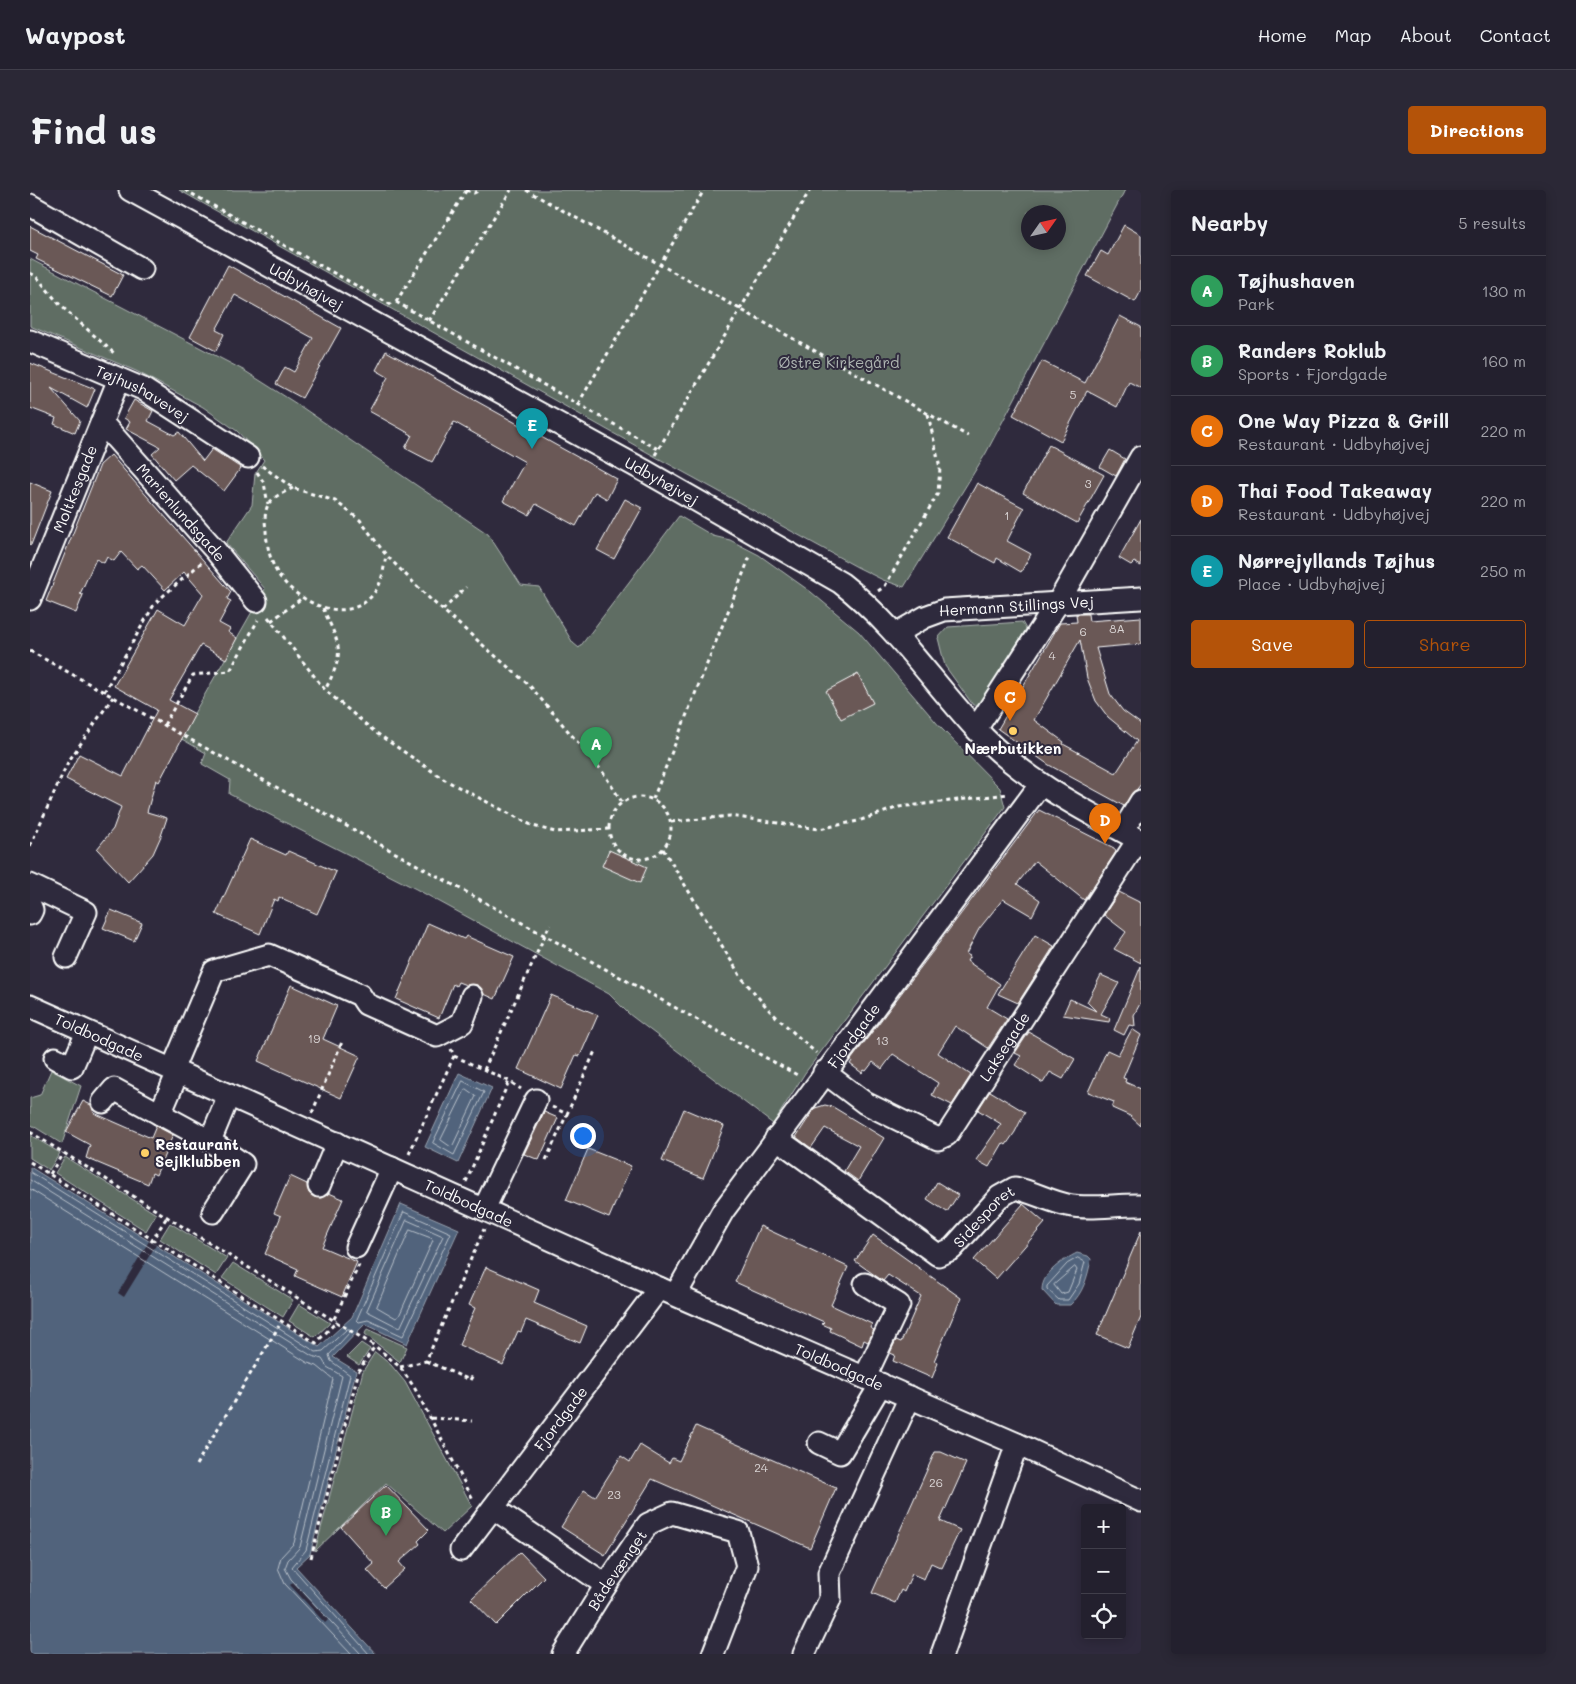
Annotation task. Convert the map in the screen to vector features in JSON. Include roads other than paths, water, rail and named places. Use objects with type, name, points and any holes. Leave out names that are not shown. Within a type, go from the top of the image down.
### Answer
[{"type":"street","name":"Udbyhøjvej","points":[[130,190],[645,471],[841,583],[864,600],[897,633],[976,730],[1036,791],[1134,837]]},
{"type":"street","points":[[30,205],[142,269]]},
{"type":"street","name":"Tøjhushavevej","points":[[30,341],[143,389],[248,457]]},
{"type":"street","name":"Moltkesgade","points":[[30,599],[103,424],[119,379]]},
{"type":"street","name":"Marienlundsgade","points":[[103,424],[215,550],[259,606]]},
{"type":"street","points":[[976,730],[1060,601],[1141,457]]},
{"type":"street","name":"Hermann Stillings Vej","points":[[897,633],[925,617],[944,610],[1060,601],[1141,598]]},
{"type":"street","name":"Fjordgade","points":[[462,1550],[490,1512],[668,1291],[776,1138],[1036,791]]},
{"type":"street","points":[[1134,837],[1141,801]]},
{"type":"street","name":"Laksegade","points":[[827,1069],[865,1103],[938,1139],[947,1135],[1134,837]]},
{"type":"street","points":[[30,885],[86,912],[66,957]]},
{"type":"street","points":[[30,905],[32,910],[30,914]]},
{"type":"street","points":[[160,1114],[214,971],[269,955],[360,995],[366,1004],[436,1036],[462,1023],[472,996]]},
{"type":"street","name":"Toldbodgade","points":[[30,1006],[668,1291],[1017,1444],[1141,1501]]},
{"type":"street","points":[[55,1058],[72,1067],[87,1032]]},
{"type":"street","points":[[103,1102],[114,1089],[210,1141],[243,1164],[213,1212]]},
{"type":"street","points":[[210,1141],[228,1095]]},
{"type":"street","points":[[488,1211],[536,1100]]},
{"type":"street","name":"Sidesporet","points":[[776,1138],[938,1255],[952,1249],[999,1197],[1015,1188],[1066,1205],[1089,1207],[1116,1204],[1141,1205]]},
{"type":"street","points":[[319,1186],[337,1143]]},
{"type":"street","points":[[356,1247],[396,1170]]},
{"type":"street","points":[[818,1443],[840,1453],[873,1380],[899,1305],[865,1284]]},
{"type":"street","points":[[804,1654],[830,1599],[829,1573],[910,1397]]},
{"type":"street","points":[[942,1654],[1017,1444]]},
{"type":"street","points":[[490,1512],[606,1585]]},
{"type":"street","name":"Bådevænget","points":[[563,1654],[606,1585],[648,1524],[672,1513],[738,1532],[747,1566],[713,1654]]},
{"type":"water","points":[[459,1073],[492,1088],[458,1163],[425,1147]]},
{"type":"water","points":[[30,1167],[319,1347],[352,1317],[401,1204],[459,1229],[407,1344],[365,1324],[333,1357],[356,1371],[310,1554],[296,1567],[376,1654],[30,1654]]},
{"type":"water","points":[[1077,1253],[1088,1256],[1091,1259],[1084,1284],[1075,1301],[1070,1305],[1056,1305],[1042,1290],[1043,1284],[1054,1268]]},
{"type":"place","name":"Nørrejyllands Tøjhus","points":[[532,449]]},
{"type":"place","name":"One Way Pizza & Grill","points":[[1010,721]]},
{"type":"place","name":"Nærbutikken","points":[[1013,731]]},
{"type":"place","name":"Tøjhushaven","points":[[596,768]]},
{"type":"place","name":"Thai Food Takeaway","points":[[1105,844]]},
{"type":"place","name":"Restaurant Sejlklubben","points":[[145,1153]]},
{"type":"place","name":"Randers Roklub","points":[[386,1536]]},
{"type":"park label","name":"Østre Kirkegård","points":[[839,362]]}]
